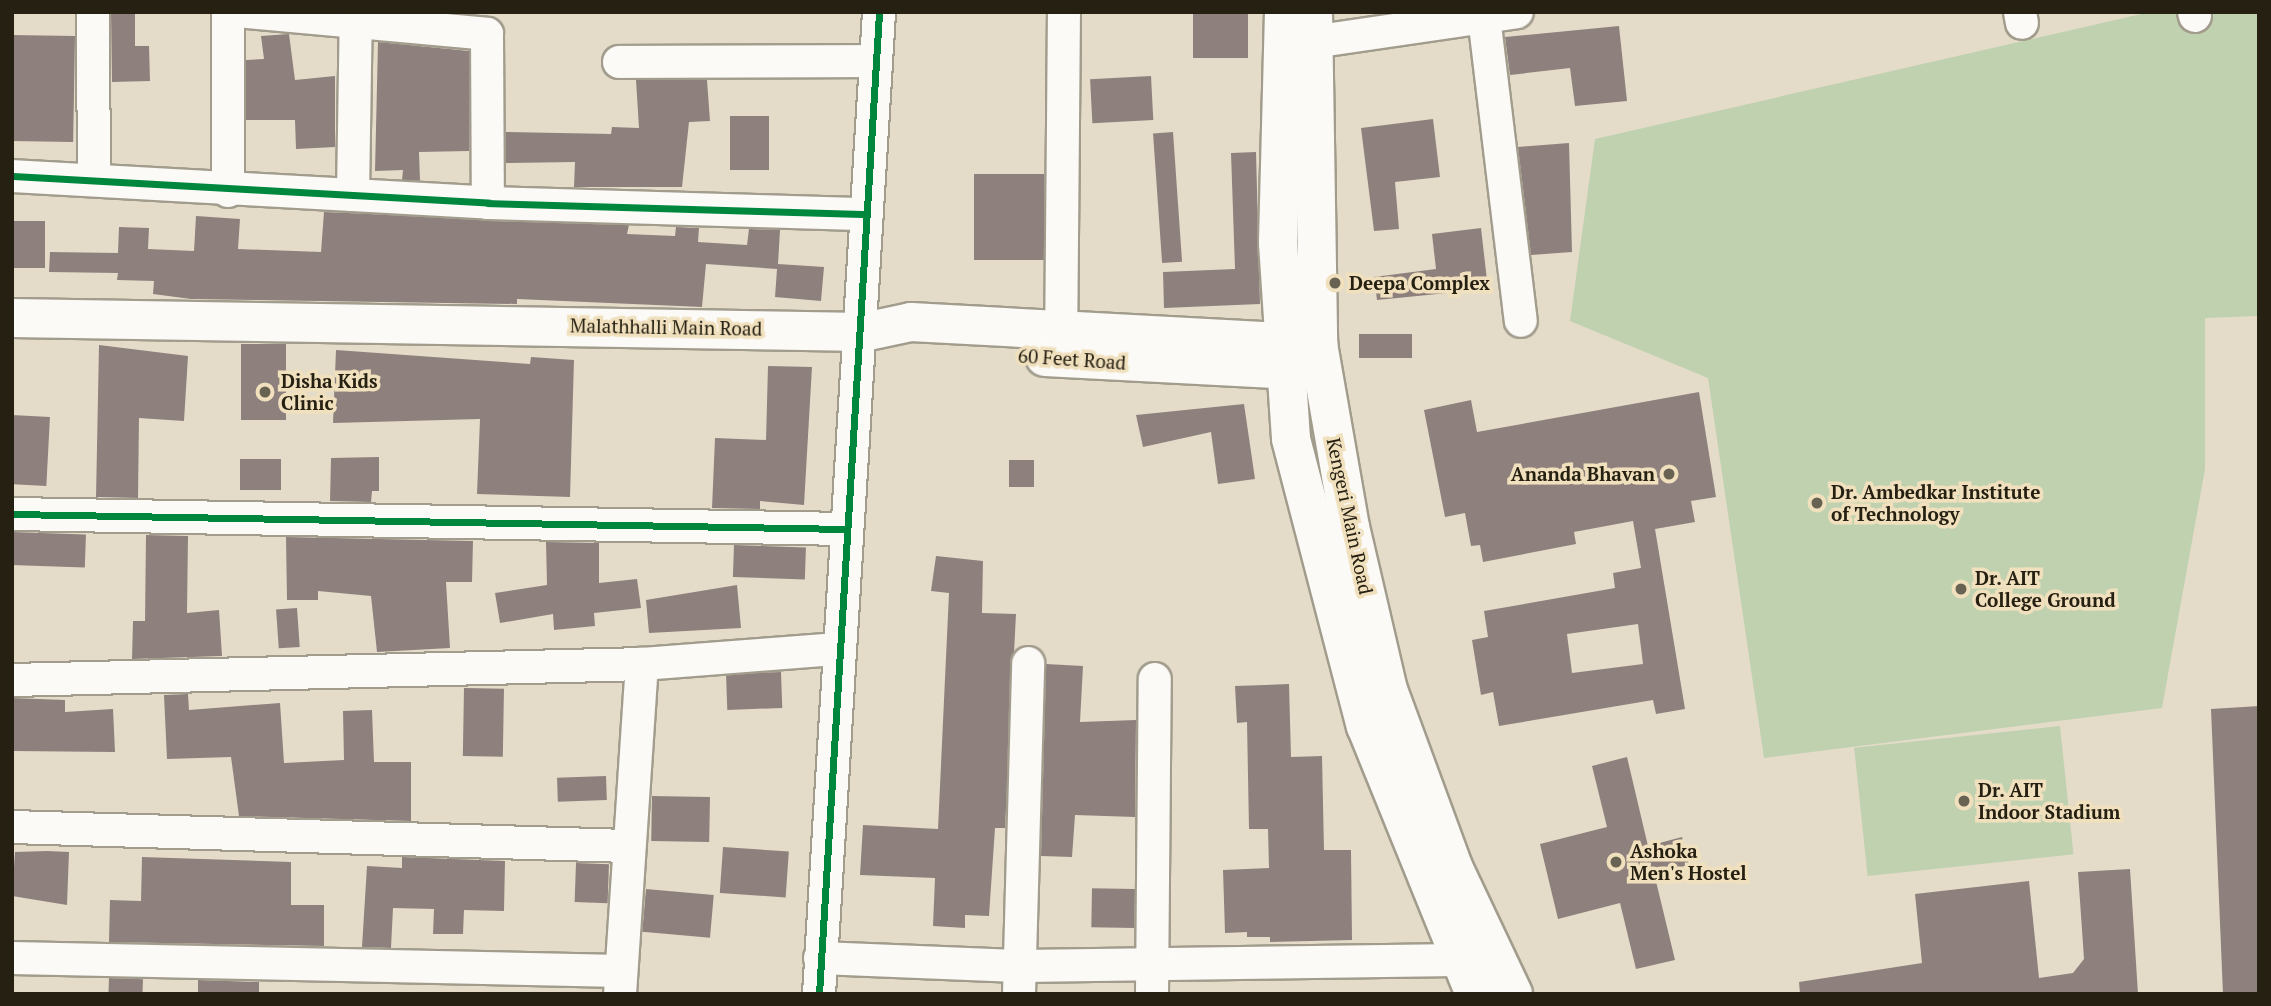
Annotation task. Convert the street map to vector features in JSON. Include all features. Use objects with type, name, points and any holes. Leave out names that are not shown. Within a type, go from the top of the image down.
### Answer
[{"type":"main road","name":"Kengeri Main Road","points":[[1284,12],[1282,355],[1291,439],[1366,726],[1458,960],[1475,994]]},
{"type":"main road","name":"Kengeri Main Road","points":[[1313,27],[1320,358],[1388,690],[1454,869],[1513,994]]},
{"type":"main road","name":"Malathhalli Main Road","points":[[12,318],[864,332]]},
{"type":"main road","name":"60 Feet Road","points":[[864,332],[903,348],[1061,345],[1320,358]]},
{"type":"street","points":[[93,12],[94,180]]},
{"type":"street","points":[[228,12],[228,191]]},
{"type":"street","points":[[247,12],[487,23],[488,203]]},
{"type":"street","points":[[819,994],[845,529],[864,332],[867,214],[878,12]]},
{"type":"street","points":[[1061,345],[1064,12]]},
{"type":"street","points":[[1313,27],[1484,17],[1517,12]]},
{"type":"street","points":[[1484,17],[1521,321]]},
{"type":"street","points":[[353,195],[356,18]]},
{"type":"street","points":[[619,62],[875,61]]},
{"type":"street","points":[[12,176],[228,191],[488,203],[867,214]]},
{"type":"street","points":[[12,514],[845,529]]},
{"type":"street","points":[[12,680],[642,664],[838,649]]},
{"type":"street","points":[[1021,980],[1028,663]]},
{"type":"street","points":[[12,958],[621,982],[625,846],[642,664]]},
{"type":"street","points":[[1152,979],[1154,679]]},
{"type":"street","points":[[12,827],[625,846]]},
{"type":"street","points":[[820,958],[1021,980],[1152,979],[1458,960]]},
{"type":"green space","points":[[2150,12],[2259,12],[2259,316],[2205,318],[2205,469],[2162,708],[1764,758],[1708,378],[1570,321],[1595,139]]},
{"type":"green space","name":"Dr. AIT Indoor Stadium","points":[[2060,726],[2073,854],[1868,876],[1854,748]]},
{"type":"building","points":[[111,12],[135,12],[135,46],[149,46],[150,81],[112,82]]},
{"type":"building","points":[[1193,12],[1248,12],[1248,58],[1193,58]]},
{"type":"building","points":[[1619,26],[1627,101],[1575,106],[1570,68],[1510,75],[1505,37]]},
{"type":"building","points":[[289,34],[295,80],[335,76],[335,147],[296,149],[295,120],[246,120],[246,60],[264,59],[261,36]]},
{"type":"building","points":[[12,35],[75,36],[73,142],[12,141]]},
{"type":"building","points":[[378,42],[469,51],[469,151],[419,152],[420,181],[402,180],[403,170],[375,171]]},
{"type":"building","points":[[1151,76],[1153,120],[1092,123],[1090,79]]},
{"type":"building","points":[[636,80],[707,80],[710,121],[689,122],[682,187],[574,187],[575,162],[506,163],[506,132],[611,134],[612,127],[639,128]]},
{"type":"building","points":[[730,116],[769,116],[769,170],[730,170]]},
{"type":"building","points":[[1433,119],[1440,177],[1395,182],[1399,229],[1374,231],[1361,128]]},
{"type":"building","points":[[1173,132],[1182,262],[1162,263],[1153,133]]},
{"type":"building","points":[[1569,143],[1572,252],[1531,255],[1518,147]]},
{"type":"building","points":[[1256,152],[1260,304],[1164,308],[1163,272],[1235,269],[1231,153]]},
{"type":"building","points":[[974,174],[1044,174],[1044,260],[974,260]]},
{"type":"building","points":[[324,212],[629,225],[627,234],[675,236],[676,227],[699,228],[698,242],[747,245],[749,229],[780,230],[778,264],[824,267],[821,301],[775,297],[777,269],[706,264],[702,307],[517,299],[517,304],[191,299],[153,294],[154,281],[117,280],[118,273],[49,272],[50,252],[118,253],[119,227],[149,228],[148,249],[194,251],[196,216],[240,219],[238,249],[321,252]]},
{"type":"building","points":[[12,221],[45,221],[45,268],[12,268]]},
{"type":"building","points":[[1481,228],[1488,289],[1377,300],[1374,277],[1436,269],[1432,234]]},
{"type":"building","points":[[1359,334],[1412,334],[1412,358],[1359,358]]},
{"type":"building","points":[[241,344],[286,344],[286,420],[241,420]]},
{"type":"building","points":[[99,345],[188,356],[184,421],[139,418],[138,498],[96,497]]},
{"type":"building","points":[[336,350],[530,364],[531,357],[574,360],[570,497],[477,494],[480,419],[333,423]]},
{"type":"building","points":[[768,366],[812,367],[804,505],[760,501],[760,509],[712,508],[715,438],[766,440]]},
{"type":"building","points":[[1699,392],[1716,497],[1691,501],[1695,522],[1655,529],[1685,709],[1656,714],[1653,700],[1499,726],[1493,692],[1481,695],[1472,640],[1488,637],[1484,611],[1615,588],[1613,573],[1641,568],[1633,521],[1574,532],[1576,544],[1483,562],[1480,545],[1471,546],[1465,513],[1445,517],[1424,410],[1471,400],[1477,432]],"holes":[[[1638,624],[1643,664],[1572,673],[1567,634]]]},
{"type":"building","points":[[1244,404],[1255,479],[1218,484],[1211,432],[1143,447],[1136,415]]},
{"type":"building","points":[[12,415],[50,417],[46,486],[12,484]]},
{"type":"building","points":[[379,457],[379,491],[372,491],[371,502],[330,501],[331,458]]},
{"type":"building","points":[[240,459],[281,459],[281,490],[240,490]]},
{"type":"building","points":[[1009,460],[1034,460],[1034,487],[1009,487]]},
{"type":"building","points":[[12,532],[86,535],[85,568],[12,565]]},
{"type":"building","points":[[146,535],[188,536],[187,613],[219,610],[222,656],[132,659],[133,621],[145,621]]},
{"type":"building","points":[[286,537],[473,541],[472,582],[446,582],[450,648],[377,652],[371,596],[318,591],[318,600],[287,600]]},
{"type":"building","points":[[546,542],[599,543],[599,583],[637,579],[641,608],[594,613],[595,626],[554,630],[553,614],[500,623],[495,593],[547,585]]},
{"type":"building","points":[[734,545],[806,548],[805,579],[733,577]]},
{"type":"building","points":[[936,556],[983,561],[982,613],[1016,614],[1005,828],[995,828],[989,916],[965,915],[965,928],[933,926],[935,878],[860,875],[863,825],[938,829],[949,593],[931,591]]},
{"type":"building","points":[[737,585],[741,628],[649,633],[646,600]]},
{"type":"building","points":[[297,608],[300,647],[279,648],[276,609]]},
{"type":"building","points":[[1046,664],[1083,666],[1080,722],[1136,720],[1135,817],[1075,815],[1072,857],[1041,856]]},
{"type":"building","points":[[781,672],[782,708],[727,710],[726,674]]},
{"type":"building","points":[[1289,684],[1291,757],[1322,756],[1324,850],[1351,850],[1352,940],[1270,942],[1270,937],[1247,937],[1247,932],[1225,933],[1223,870],[1269,868],[1268,829],[1249,829],[1247,722],[1237,723],[1235,686]]},
{"type":"building","points":[[464,688],[504,689],[503,757],[463,756]]},
{"type":"building","points":[[188,694],[189,710],[280,703],[284,763],[344,760],[343,711],[372,710],[374,762],[411,762],[411,821],[239,816],[231,757],[167,759],[164,695]]},
{"type":"building","points":[[12,698],[65,700],[65,712],[113,709],[115,752],[12,751]]},
{"type":"building","points":[[2259,706],[2259,994],[2223,994],[2211,709]]},
{"type":"building","name":"Ashoka Men's Hostel","points":[[1627,757],[1648,846],[1682,837],[1689,865],[1654,873],[1675,960],[1636,969],[1620,903],[1558,919],[1540,844],[1607,827],[1592,766]]},
{"type":"building","points":[[606,776],[607,800],[558,802],[557,778]]},
{"type":"building","points":[[652,796],[710,797],[709,842],[651,841]]},
{"type":"building","points":[[723,847],[789,852],[786,897],[720,893]]},
{"type":"building","points":[[15,852],[69,852],[67,905],[12,896]]},
{"type":"building","points":[[142,857],[291,862],[291,905],[324,905],[324,946],[109,942],[110,900],[141,901]]},
{"type":"building","points":[[402,857],[505,861],[504,911],[464,910],[463,934],[433,934],[434,909],[393,908],[391,948],[362,947],[367,866],[402,868]]},
{"type":"building","points":[[576,863],[609,864],[608,903],[575,902]]},
{"type":"building","points":[[2130,869],[2138,994],[1800,994],[1799,982],[1922,963],[1915,894],[2029,881],[2039,978],[2073,973],[2084,959],[2078,872]]},
{"type":"building","points":[[1092,888],[1135,889],[1134,928],[1091,927]]},
{"type":"building","points":[[646,889],[714,895],[710,938],[642,932]]},
{"type":"building","points":[[109,978],[143,979],[142,994],[108,994]]},
{"type":"building","points":[[198,980],[259,982],[259,994],[198,994]]},
{"type":"cycle path","points":[[819,994],[879,12]]},
{"type":"cycle path","points":[[12,176],[488,203],[867,214]]},
{"type":"cycle path","points":[[12,514],[845,529]]},
{"type":"place","name":"Deepa Complex","points":[[1335,283]]},
{"type":"place","name":"Disha Kids Clinic","points":[[265,392]]},
{"type":"place","name":"Ananda Bhavan","points":[[1669,474]]},
{"type":"place","name":"Dr. Ambedkar Institute of Technology","points":[[1817,503]]},
{"type":"place","name":"Dr. AIT College Ground","points":[[1961,589]]},
{"type":"place","name":"Dr. AIT Indoor Stadium","points":[[1964,801]]},
{"type":"place","name":"Ashoka Men's Hostel","points":[[1616,862]]}]
